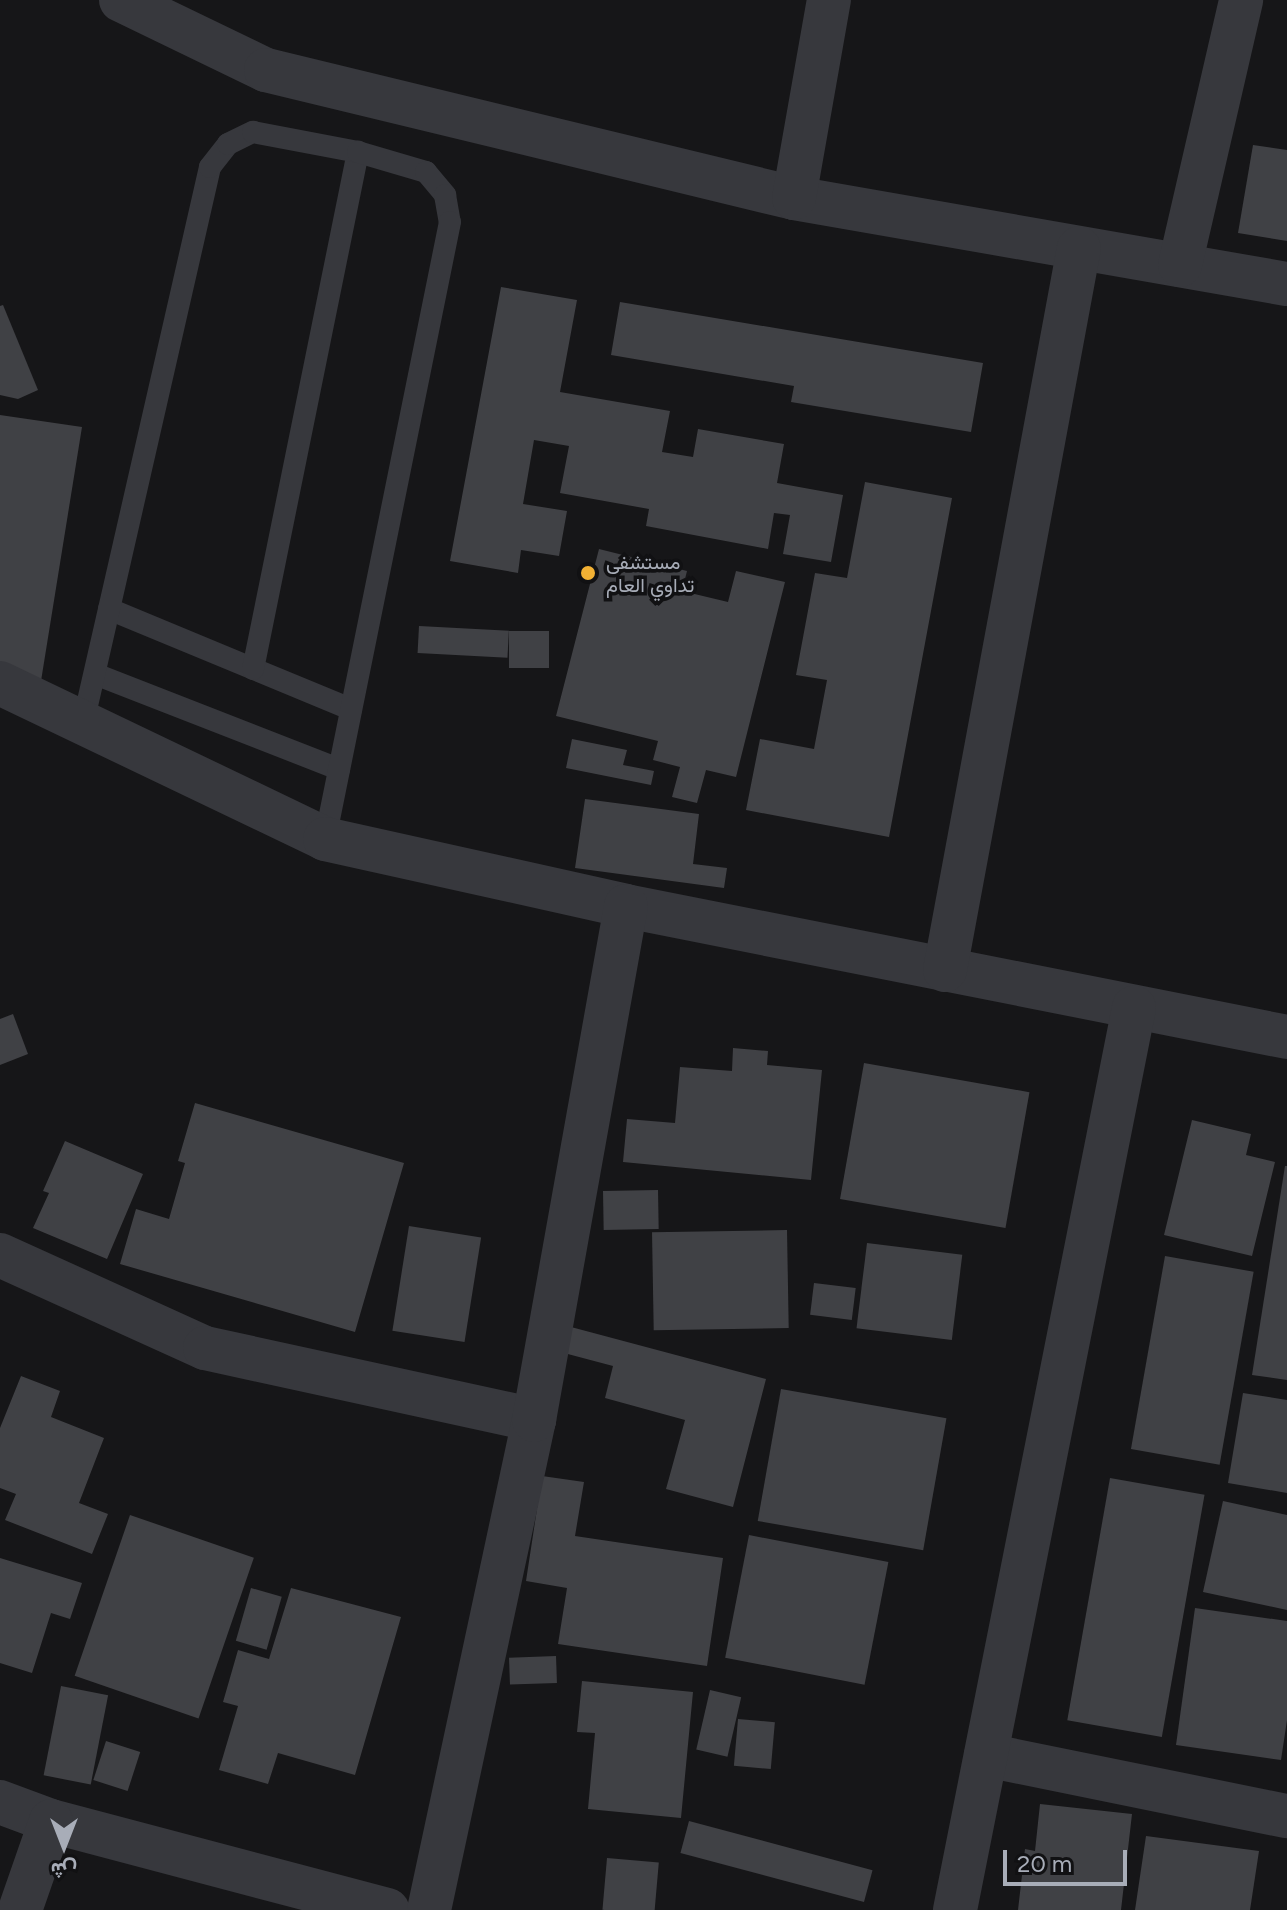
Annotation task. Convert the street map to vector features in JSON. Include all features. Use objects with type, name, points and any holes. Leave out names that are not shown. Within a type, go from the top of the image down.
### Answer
[{"type":"street","points":[[121,0],[266,70],[794,198],[1287,284]]},
{"type":"street","points":[[794,198],[829,0]]},
{"type":"street","points":[[1180,265],[1241,0]]},
{"type":"street","points":[[945,970],[1079,248]]},
{"type":"street","points":[[0,683],[325,839],[626,906],[1287,1037]]},
{"type":"street","points":[[429,1910],[534,1420],[626,906]]},
{"type":"street","points":[[955,1910],[1134,1008]]},
{"type":"street","points":[[0,1255],[205,1348],[534,1420]]},
{"type":"street","points":[[986,1755],[1287,1816]]},
{"type":"street","points":[[0,1802],[51,1821],[387,1910]]},
{"type":"street","points":[[20,1910],[51,1821]]},
{"type":"lane","points":[[83,723],[210,167],[228,144],[253,132],[358,152],[426,172],[445,195],[450,222],[325,839]]},
{"type":"lane","points":[[253,669],[358,152]]},
{"type":"lane","points":[[109,609],[351,709]]},
{"type":"lane","points":[[95,674],[339,769]]},
{"type":"building","points":[[1253,145],[1287,150],[1287,241],[1238,233]]},
{"type":"building","points":[[501,287],[577,300],[560,392],[670,411],[662,452],[693,457],[698,429],[784,444],[777,483],[843,495],[831,562],[783,554],[790,515],[774,513],[768,549],[646,526],[649,509],[560,493],[569,446],[534,440],[523,504],[567,511],[559,556],[521,550],[518,573],[450,561]]},
{"type":"building","points":[[620,302],[983,363],[971,432],[791,402],[794,386],[611,355]]},
{"type":"building","points":[[3,305],[38,390],[18,399],[0,395],[0,306]]},
{"type":"building","points":[[0,415],[82,427],[41,681],[0,663]]},
{"type":"building","points":[[865,482],[952,498],[889,837],[746,810],[760,739],[814,749],[827,680],[796,675],[815,573],[847,578]]},
{"type":"building","points":[[599,549],[687,571],[682,591],[728,602],[736,571],[785,582],[736,777],[706,770],[697,803],[672,797],[680,767],[653,760],[658,741],[556,716]]},
{"type":"building","points":[[419,626],[509,631],[507,658],[418,653]]},
{"type":"building","points":[[509,631],[549,631],[549,668],[509,668]]},
{"type":"building","points":[[572,739],[627,750],[623,765],[654,771],[651,785],[566,768]]},
{"type":"building","points":[[585,799],[699,814],[693,864],[727,868],[724,888],[575,868]]},
{"type":"building","points":[[13,1014],[28,1054],[0,1065],[0,1019]]},
{"type":"building","points":[[733,1048],[768,1051],[767,1065],[822,1070],[811,1180],[623,1162],[627,1119],[675,1123],[680,1067],[732,1071]]},
{"type":"building","points":[[864,1063],[1029,1092],[1005,1228],[840,1199]]},
{"type":"building","points":[[195,1103],[404,1163],[355,1332],[120,1264],[136,1209],[169,1219],[185,1163],[178,1161]]},
{"type":"building","points":[[1192,1120],[1251,1134],[1246,1155],[1275,1162],[1252,1256],[1164,1235]]},
{"type":"building","points":[[65,1141],[143,1174],[107,1259],[33,1228],[49,1193],[43,1191]]},
{"type":"building","points":[[1287,1166],[1287,1380],[1252,1375]]},
{"type":"building","points":[[658,1190],[659,1229],[604,1230],[603,1191]]},
{"type":"building","points":[[409,1226],[481,1237],[465,1342],[392,1331]]},
{"type":"building","points":[[787,1230],[789,1328],[654,1330],[652,1232]]},
{"type":"building","points":[[867,1243],[962,1255],[952,1340],[857,1328]]},
{"type":"building","points":[[1165,1256],[1254,1272],[1220,1465],[1131,1449]]},
{"type":"building","points":[[814,1283],[856,1288],[852,1320],[810,1315]]},
{"type":"building","points":[[571,1327],[766,1379],[733,1507],[666,1489],[685,1420],[605,1398],[613,1366],[564,1353]]},
{"type":"building","points":[[21,1376],[60,1391],[51,1417],[104,1438],[79,1503],[108,1514],[92,1554],[5,1520],[16,1494],[0,1488],[0,1428]]},
{"type":"building","points":[[781,1389],[946,1418],[923,1550],[758,1521]]},
{"type":"building","points":[[1243,1393],[1287,1400],[1287,1493],[1228,1483]]},
{"type":"building","points":[[542,1476],[584,1482],[575,1536],[723,1558],[707,1666],[558,1644],[567,1588],[526,1581]]},
{"type":"building","points":[[1110,1478],[1205,1495],[1162,1737],[1067,1720]]},
{"type":"building","points":[[1223,1501],[1287,1515],[1287,1610],[1203,1592]]},
{"type":"building","points":[[130,1515],[254,1558],[199,1718],[75,1676]]},
{"type":"building","points":[[749,1535],[888,1562],[865,1685],[725,1658]]},
{"type":"building","points":[[0,1558],[82,1583],[70,1619],[51,1613],[32,1673],[0,1663]]},
{"type":"building","points":[[251,1588],[282,1597],[267,1650],[236,1641]]},
{"type":"building","points":[[291,1588],[401,1617],[355,1775],[278,1753],[268,1784],[219,1770],[238,1706],[223,1702],[238,1650],[269,1659]]},
{"type":"building","points":[[1195,1608],[1287,1621],[1287,1720],[1281,1760],[1176,1745]]},
{"type":"building","points":[[556,1656],[557,1683],[510,1685],[509,1658]]},
{"type":"building","points":[[582,1681],[693,1692],[681,1818],[588,1809],[595,1733],[577,1732]]},
{"type":"building","points":[[61,1686],[108,1695],[91,1784],[44,1775]]},
{"type":"building","points":[[710,1690],[741,1697],[727,1757],[696,1749]]},
{"type":"building","points":[[738,1719],[775,1722],[771,1769],[734,1766]]},
{"type":"building","points":[[106,1741],[140,1752],[128,1791],[93,1780]]},
{"type":"building","points":[[1040,1804],[1132,1814],[1121,1910],[1018,1910],[1025,1849],[1035,1851]]},
{"type":"building","points":[[689,1821],[873,1870],[864,1902],[680,1853]]},
{"type":"building","points":[[1146,1836],[1259,1851],[1250,1910],[1135,1910]]},
{"type":"building","points":[[607,1858],[659,1863],[655,1910],[602,1910]]},
{"type":"place","name":"مستشفى تداوي العام","points":[[588,573]]}]
